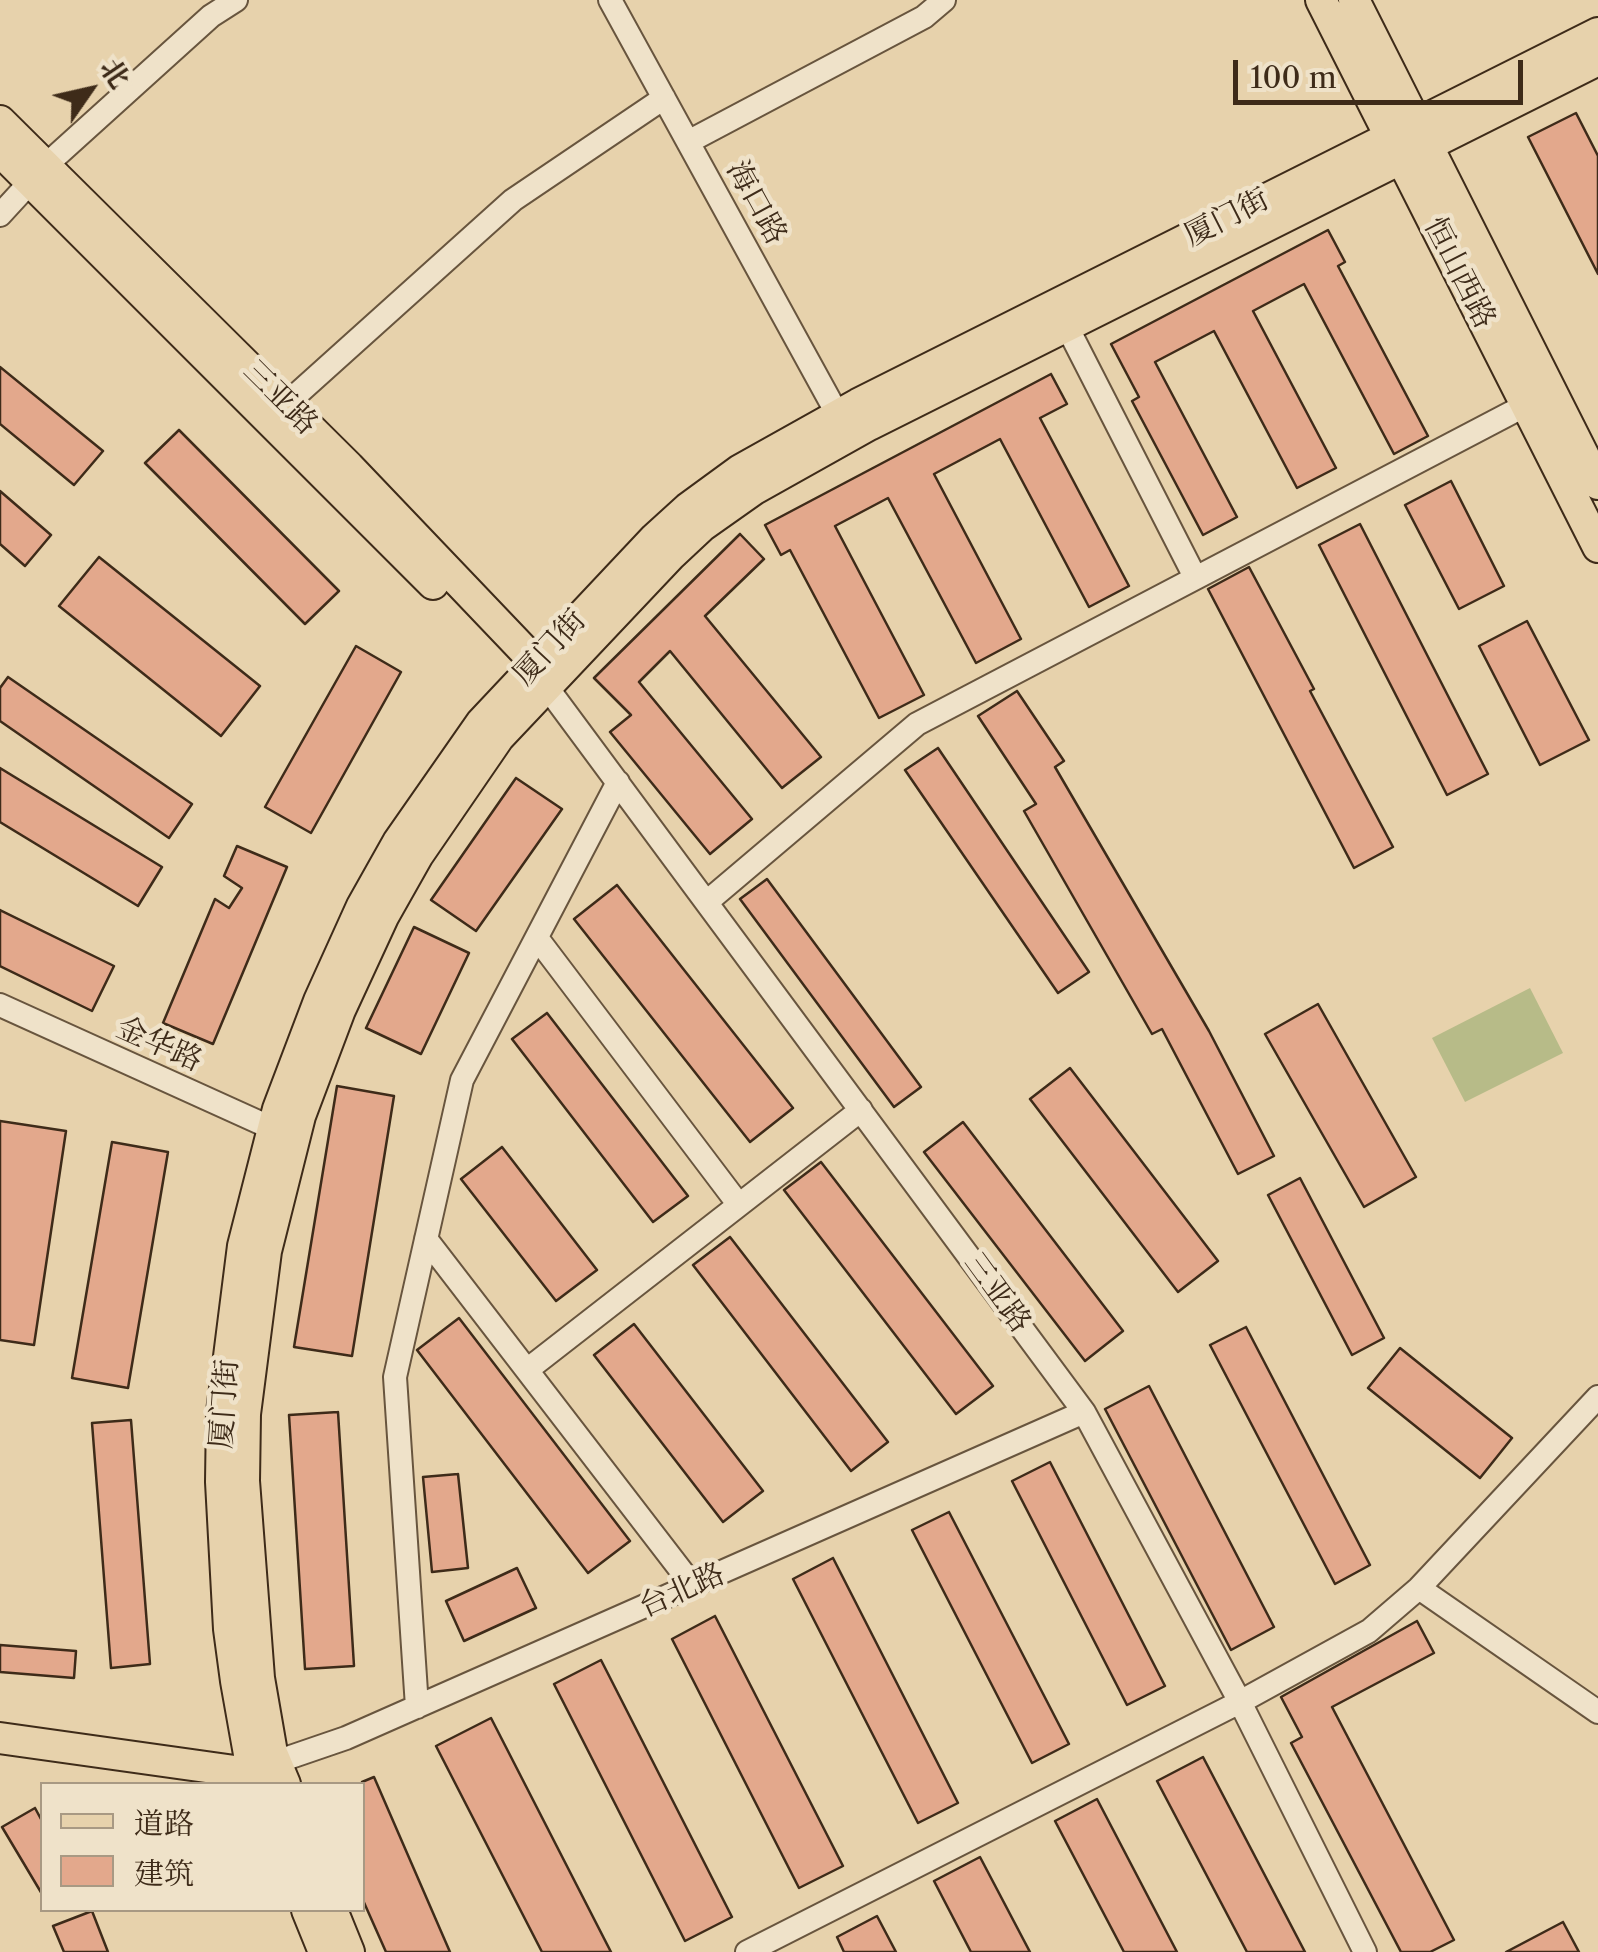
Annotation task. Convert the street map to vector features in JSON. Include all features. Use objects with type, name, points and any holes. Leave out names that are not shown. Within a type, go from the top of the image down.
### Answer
[{"type":"main road","name":"恒山西路","points":[[1321,0],[1598,546]]},
{"type":"main road","name":"恒山西路","points":[[1354,0],[1598,484]]},
{"type":"main road","name":"厦门街","points":[[1424,134],[1598,33]]},
{"type":"main road","name":"厦门街","points":[[268,1769],[253,1627],[244,1481],[245,1414],[283,1134],[382,917],[536,674],[702,526],[844,425],[1395,148],[1598,60]]},
{"type":"main road","name":"三亚路","points":[[0,121],[37,173],[536,674]]},
{"type":"main road","name":"三亚路","points":[[0,151],[37,173]]},
{"type":"main road","name":"台北路","points":[[0,1719],[268,1769]]},
{"type":"main road","name":"台北路","points":[[0,1738],[268,1769]]},
{"type":"main road","points":[[308,1912],[324,1952]]},
{"type":"main road","points":[[333,1912],[348,1952]]},
{"type":"street","points":[[0,215],[37,173],[211,16],[236,0]]},
{"type":"street","name":"海口路","points":[[610,0],[844,425]]},
{"type":"street","points":[[688,142],[924,18],[944,0]]},
{"type":"street","points":[[277,412],[513,200],[664,98]]},
{"type":"street","points":[[1062,316],[1195,577]]},
{"type":"street","points":[[708,901],[917,724],[1526,405]]},
{"type":"street","name":"三亚路","points":[[536,674],[1084,1412],[1240,1702],[1365,1952]]},
{"type":"street","points":[[417,1708],[395,1377],[462,1080],[618,782]]},
{"type":"street","points":[[537,938],[739,1205]]},
{"type":"street","name":"金华路","points":[[0,1005],[283,1134]]},
{"type":"street","points":[[527,1370],[862,1110]]},
{"type":"street","points":[[426,1239],[693,1586]]},
{"type":"street","points":[[747,1952],[1240,1702],[1369,1631],[1418,1588],[1598,1397]]},
{"type":"street","name":"台北路","points":[[268,1769],[417,1708],[1084,1412]]},
{"type":"street","points":[[1418,1588],[1598,1712]]},
{"type":"green space","points":[[1530,988],[1563,1053],[1465,1102],[1432,1038]]},
{"type":"building","points":[[1576,113],[1598,156],[1598,274],[1528,137]]},
{"type":"building","points":[[1328,230],[1345,262],[1338,266],[1428,436],[1394,454],[1304,284],[1253,311],[1336,468],[1297,488],[1214,331],[1155,362],[1237,517],[1203,535],[1132,401],[1139,397],[1111,344]]},
{"type":"building","points":[[0,367],[103,451],[74,485],[0,424]]},
{"type":"building","points":[[1051,374],[1067,404],[1040,418],[1129,586],[1089,607],[1000,439],[934,474],[1021,639],[976,663],[888,498],[835,526],[924,695],[879,718],[790,550],[781,555],[765,525]]},
{"type":"building","points":[[179,430],[339,591],[305,624],[145,463]]},
{"type":"building","points":[[1451,481],[1504,586],[1459,609],[1405,505]]},
{"type":"building","points":[[0,491],[51,535],[25,566],[0,544]]},
{"type":"building","points":[[1360,524],[1488,774],[1447,795],[1319,545]]},
{"type":"building","points":[[740,534],[764,559],[705,616],[821,757],[782,788],[670,651],[639,682],[752,819],[710,854],[610,732],[631,715],[594,678]]},
{"type":"building","points":[[99,557],[260,686],[221,736],[59,606]]},
{"type":"building","points":[[1249,567],[1393,847],[1354,868],[1208,589]]},
{"type":"building","points":[[1527,621],[1589,740],[1540,765],[1479,646]]},
{"type":"building","points":[[356,646],[401,672],[311,833],[265,807]]},
{"type":"building","points":[[8,677],[192,804],[169,838],[0,721],[0,688]]},
{"type":"building","points":[[1017,691],[1064,761],[1055,767],[1209,1031],[1274,1156],[1238,1174],[1162,1029],[1152,1034],[1024,811],[1036,804],[978,716]]},
{"type":"building","points":[[938,748],[1089,972],[1058,993],[905,770]]},
{"type":"building","points":[[0,768],[162,867],[138,906],[0,822]]},
{"type":"building","points":[[516,778],[562,809],[476,931],[431,900]]},
{"type":"building","points":[[237,846],[287,867],[213,1044],[163,1023],[215,899],[229,908],[242,888],[224,876]]},
{"type":"building","points":[[767,879],[921,1087],[894,1107],[740,899]]},
{"type":"building","points":[[617,885],[793,1108],[750,1142],[574,919]]},
{"type":"building","points":[[0,910],[114,966],[92,1011],[0,966]]},
{"type":"building","points":[[414,927],[469,953],[421,1054],[366,1028]]},
{"type":"building","points":[[1318,1004],[1416,1177],[1364,1207],[1265,1034]]},
{"type":"building","points":[[547,1013],[688,1196],[653,1222],[512,1039]]},
{"type":"building","points":[[1070,1068],[1218,1261],[1178,1292],[1030,1099]]},
{"type":"building","points":[[337,1086],[394,1096],[352,1356],[294,1347]]},
{"type":"building","points":[[0,1121],[66,1131],[34,1345],[0,1340]]},
{"type":"building","points":[[963,1122],[1123,1331],[1085,1361],[924,1152]]},
{"type":"building","points":[[112,1142],[168,1152],[128,1388],[72,1378]]},
{"type":"building","points":[[502,1147],[597,1270],[556,1301],[461,1179]]},
{"type":"building","points":[[821,1162],[993,1386],[956,1414],[784,1190]]},
{"type":"building","points":[[1300,1178],[1384,1338],[1352,1355],[1268,1195]]},
{"type":"building","points":[[730,1237],[888,1442],[851,1471],[693,1265]]},
{"type":"building","points":[[459,1318],[630,1541],[588,1573],[417,1350]]},
{"type":"building","points":[[634,1324],[763,1491],[723,1522],[594,1355]]},
{"type":"building","points":[[1246,1327],[1370,1565],[1335,1584],[1210,1345]]},
{"type":"building","points":[[1400,1348],[1512,1438],[1480,1478],[1368,1388]]},
{"type":"building","points":[[1149,1386],[1274,1627],[1231,1650],[1105,1409]]},
{"type":"building","points":[[338,1412],[354,1666],[305,1669],[289,1415]]},
{"type":"building","points":[[131,1420],[150,1664],[111,1668],[92,1423]]},
{"type":"building","points":[[1050,1462],[1165,1686],[1127,1705],[1012,1481]]},
{"type":"building","points":[[458,1474],[468,1568],[432,1572],[423,1477]]},
{"type":"building","points":[[949,1512],[1069,1744],[1032,1763],[912,1530]]},
{"type":"building","points":[[833,1558],[958,1803],[918,1823],[793,1579]]},
{"type":"building","points":[[517,1568],[536,1608],[464,1641],[446,1601]]},
{"type":"building","points":[[715,1616],[843,1866],[799,1888],[672,1639]]},
{"type":"building","points":[[1417,1621],[1434,1653],[1332,1707],[1454,1940],[1430,1952],[1401,1952],[1291,1743],[1302,1737],[1281,1697]]},
{"type":"building","points":[[0,1645],[76,1651],[74,1678],[0,1672]]},
{"type":"building","points":[[601,1660],[732,1917],[685,1941],[554,1684]]},
{"type":"building","points":[[491,1718],[611,1952],[542,1952],[436,1746]]},
{"type":"building","points":[[1203,1757],[1305,1952],[1247,1952],[1157,1781]]},
{"type":"building","points":[[374,1777],[450,1952],[386,1952],[365,1905],[362,1782]]},
{"type":"building","points":[[1097,1799],[1177,1952],[1124,1952],[1055,1821]]},
{"type":"building","points":[[35,1808],[40,1817],[40,1891],[2,1827]]},
{"type":"building","points":[[980,1857],[1030,1952],[971,1952],[934,1881]]},
{"type":"building","points":[[92,1912],[108,1952],[64,1952],[53,1926]]},
{"type":"building","points":[[877,1916],[896,1952],[844,1952],[837,1937]]},
{"type":"building","points":[[1563,1922],[1579,1952],[1506,1952]]}]
